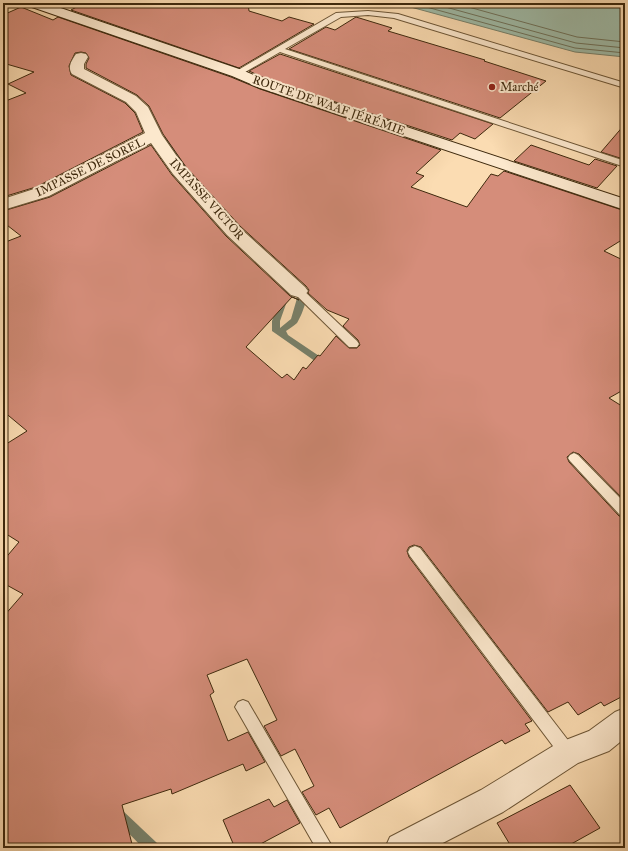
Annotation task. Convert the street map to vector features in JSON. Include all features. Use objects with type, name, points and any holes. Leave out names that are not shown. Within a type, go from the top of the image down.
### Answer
[{"type":"street","name":"ROUTE DE WAAF JÉRÉMIE","points":[[34,3],[237,73],[265,85],[351,112],[625,205]]},
{"type":"street","name":"IMPASSE VICTOR","points":[[82,57],[78,64],[77,71],[131,98],[143,110],[154,135],[179,171],[213,210],[298,291]]},
{"type":"street","name":"IMPASSE DE SOREL","points":[[3,205],[43,192],[154,135]]},
{"type":"street","points":[[401,848],[492,801],[568,753],[599,741],[625,721]]},
{"type":"lane","points":[[237,73],[338,15],[368,13],[395,16],[625,86]]},
{"type":"lane","points":[[279,49],[625,164]]},
{"type":"lane","points":[[298,291],[353,344]]},
{"type":"lane","points":[[574,458],[625,511]]},
{"type":"lane","points":[[415,552],[568,753]]},
{"type":"lane","points":[[243,707],[325,848]]},
{"type":"water","points":[[396,3],[625,3],[625,57],[575,52]]},
{"type":"building","points":[[84,3],[95,7],[101,3],[248,3],[249,11],[282,21],[289,17],[314,24],[239,68],[71,10]]},
{"type":"building","points":[[21,7],[53,20],[58,17],[231,77],[260,89],[441,150],[416,173],[424,176],[411,187],[467,207],[491,174],[498,176],[504,171],[625,211],[625,238],[604,251],[625,261],[625,389],[609,398],[625,408],[625,501],[579,454],[573,452],[567,457],[569,462],[619,516],[625,517],[625,695],[604,706],[601,702],[578,715],[568,702],[548,712],[421,547],[414,545],[409,547],[407,551],[409,557],[532,721],[525,724],[530,731],[505,744],[502,740],[340,828],[329,808],[316,815],[302,792],[314,786],[295,749],[281,756],[264,726],[277,720],[247,659],[207,675],[214,692],[210,695],[228,741],[248,732],[265,762],[246,771],[243,764],[172,794],[171,789],[122,805],[133,848],[3,848],[3,617],[23,594],[3,583],[3,561],[19,542],[3,532],[3,446],[27,431],[3,411],[3,243],[21,236],[3,222],[3,211],[50,197],[151,145],[172,175],[226,236],[290,296],[299,300],[292,297],[246,347],[282,378],[287,374],[294,380],[303,367],[306,369],[318,355],[320,356],[336,336],[349,348],[357,348],[360,345],[358,340],[343,326],[349,319],[327,310],[308,293],[309,290],[306,286],[240,226],[186,167],[163,134],[149,106],[137,95],[86,68],[89,58],[86,53],[75,53],[69,66],[71,75],[125,103],[135,113],[143,132],[36,187],[3,197],[3,102],[26,93],[8,84],[34,72],[3,63],[3,15]]},
{"type":"building","points":[[356,17],[392,28],[388,31],[485,60],[484,61],[546,81],[500,118],[289,49],[326,27],[335,30]]},
{"type":"building","points":[[280,54],[493,124],[475,139],[460,133],[452,140],[271,81],[249,71]]},
{"type":"building","points":[[625,124],[625,157],[623,159],[601,152]]},
{"type":"building","points":[[531,145],[589,165],[595,159],[617,166],[597,188],[514,161]]},
{"type":"building","points":[[570,785],[600,828],[564,848],[512,848],[497,823]]},
{"type":"building","points":[[269,799],[274,807],[287,800],[300,823],[253,848],[235,848],[223,820]]},
{"type":"waterway","points":[[167,136],[173,154],[186,165],[196,183]]},
{"type":"waterway","points":[[281,282],[287,290],[277,316],[275,326],[276,331],[325,364]]},
{"type":"waterway","points":[[284,336],[282,330],[295,319],[300,307],[303,290]]},
{"type":"waterway","points":[[118,814],[152,848]]},
{"type":"place","name":"Marché","points":[[492,87]]}]
